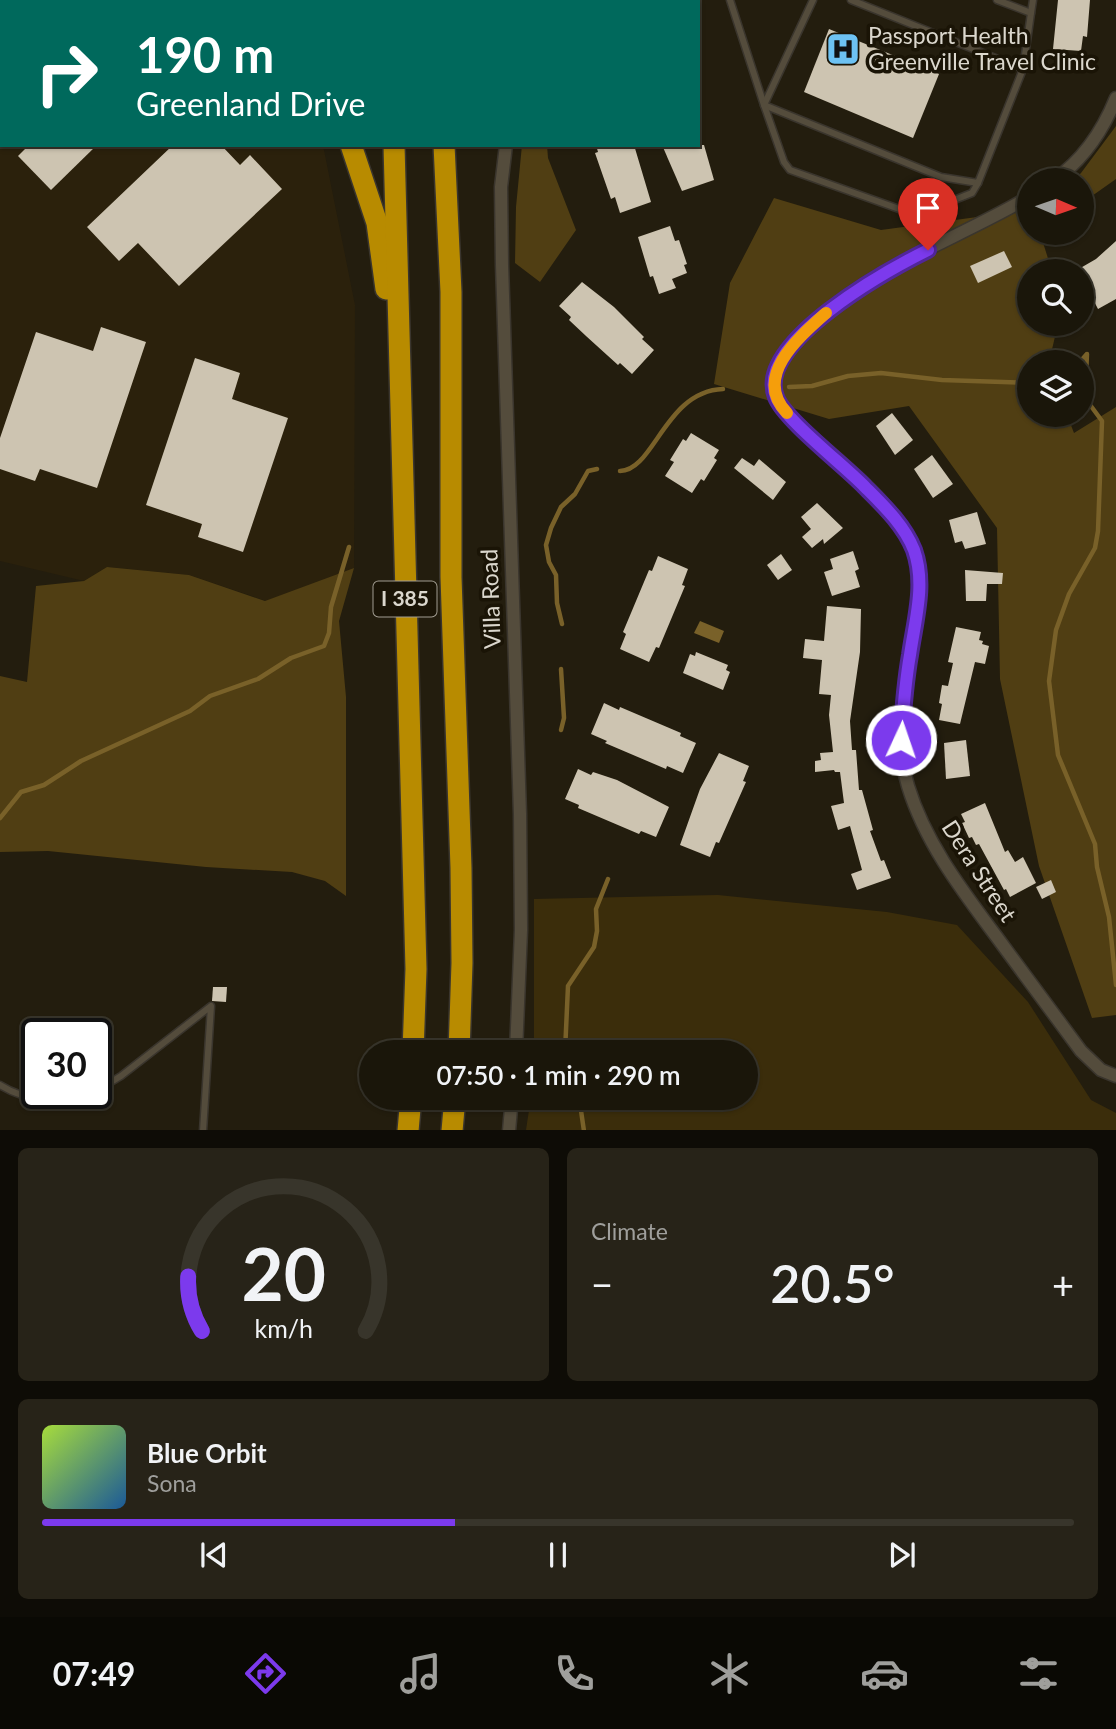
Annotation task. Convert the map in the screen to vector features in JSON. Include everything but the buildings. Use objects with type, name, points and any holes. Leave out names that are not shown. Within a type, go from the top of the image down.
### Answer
[{"type":"highway","points":[[352,147],[377,223],[401,405]]},
{"type":"highway","name":"I 385","points":[[394,147],[416,969],[413,1040]]},
{"type":"highway","name":"I 385","points":[[444,147],[451,292],[451,577],[462,963],[459,1040]]},
{"type":"highway","points":[[451,292],[459,147]]},
{"type":"highway","points":[[408,1130],[410,1110]]},
{"type":"highway","points":[[452,1130],[454,1110]]},
{"type":"street","points":[[1068,168],[1082,156],[1101,129],[1116,98]]},
{"type":"street","name":"Villa Road","points":[[506,147],[501,187],[502,265],[520,840],[521,930],[516,1040]]},
{"type":"street","name":"Dera Street","points":[[1017,203],[881,274],[825,314],[786,354],[775,373],[773,386],[781,408],[850,471],[891,514],[905,532],[914,551],[919,569],[920,590],[901,740],[907,784],[936,850],[957,884],[1081,1051],[1101,1070],[1116,1076]]},
{"type":"street","points":[[509,1130],[511,1110]]},
{"type":"lane","points":[[730,0],[784,162],[790,170],[916,215],[972,193],[978,183],[1023,69],[1033,0]]},
{"type":"lane","points":[[764,105],[813,0]]},
{"type":"lane","points":[[851,0],[1023,69]]},
{"type":"lane","points":[[997,0],[1031,13]]},
{"type":"lane","points":[[764,105],[941,177],[978,183]]},
{"type":"lane","points":[[112,1081],[211,1006],[203,1130]]},
{"type":"lane","points":[[0,1085],[21,1094]]},
{"type":"shaded area","points":[[1116,126],[1116,179],[1094,195],[1094,168],[1085,168]]},
{"type":"shaded area","points":[[0,147],[323,147],[355,305],[354,568],[266,601],[189,575],[107,567],[84,581],[0,561]]},
{"type":"shaded area","points":[[522,147],[547,147],[548,158],[576,230],[540,282],[515,263],[516,207]]},
{"type":"shaded area","points":[[774,198],[881,230],[1017,212],[1017,245],[1044,245],[1048,259],[1017,259],[1017,336],[1055,336],[1052,350],[1017,350],[1017,427],[1072,427],[1074,433],[1084,427],[1094,427],[1094,421],[1116,407],[1116,1015],[1092,1018],[1039,866],[1000,679],[997,528],[909,406],[829,419],[714,384],[730,283]]},
{"type":"shaded area","points":[[107,567],[189,575],[265,601],[354,568],[339,621],[346,697],[346,896],[325,881],[292,872],[206,867],[48,851],[0,852],[0,676],[27,682],[36,586],[84,581]]},
{"type":"shaded area","points":[[700,621],[724,631],[719,643],[694,633]]},
{"type":"shaded area","points":[[718,895],[887,912],[957,925],[1028,1002],[1091,1100],[1116,1113],[1116,1130],[526,1130],[529,1110],[758,1110],[758,1040],[534,1040],[534,899]]},
{"type":"waterway","points":[[789,387],[812,386],[848,376],[881,373],[942,380],[1017,383]]},
{"type":"waterway","points":[[620,471],[632,468],[642,458],[687,403],[703,393],[723,389]]},
{"type":"waterway","points":[[1094,410],[1102,421],[1098,531],[1095,548],[1069,594],[1056,630],[1049,681],[1058,755],[1095,844],[1097,867],[1109,917],[1116,985]]},
{"type":"waterway","points":[[562,624],[557,603],[556,575],[549,562],[546,545],[561,507],[575,494],[588,471],[597,469]]},
{"type":"waterway","points":[[0,818],[21,792],[44,785],[81,761],[190,711],[210,696],[258,679],[291,658],[324,646],[329,633],[331,607],[349,547]]},
{"type":"waterway","points":[[561,669],[564,718],[561,730]]},
{"type":"waterway","points":[[566,1040],[568,986],[594,947],[597,931],[596,909],[608,879]]},
{"type":"waterway","points":[[581,1110],[584,1130]]},
{"type":"slow traffic","points":[[787,413],[775,396],[775,373],[786,354],[826,313]]},
{"type":"place","name":"Passport Health Greenville Travel Clinic","points":[[843,49]]},
{"type":"route","points":[[901,740],[903,705],[920,590],[919,569],[914,551],[905,532],[891,514],[850,471],[781,408],[773,386],[775,373],[786,354],[825,314],[881,274],[928,250]]}]
